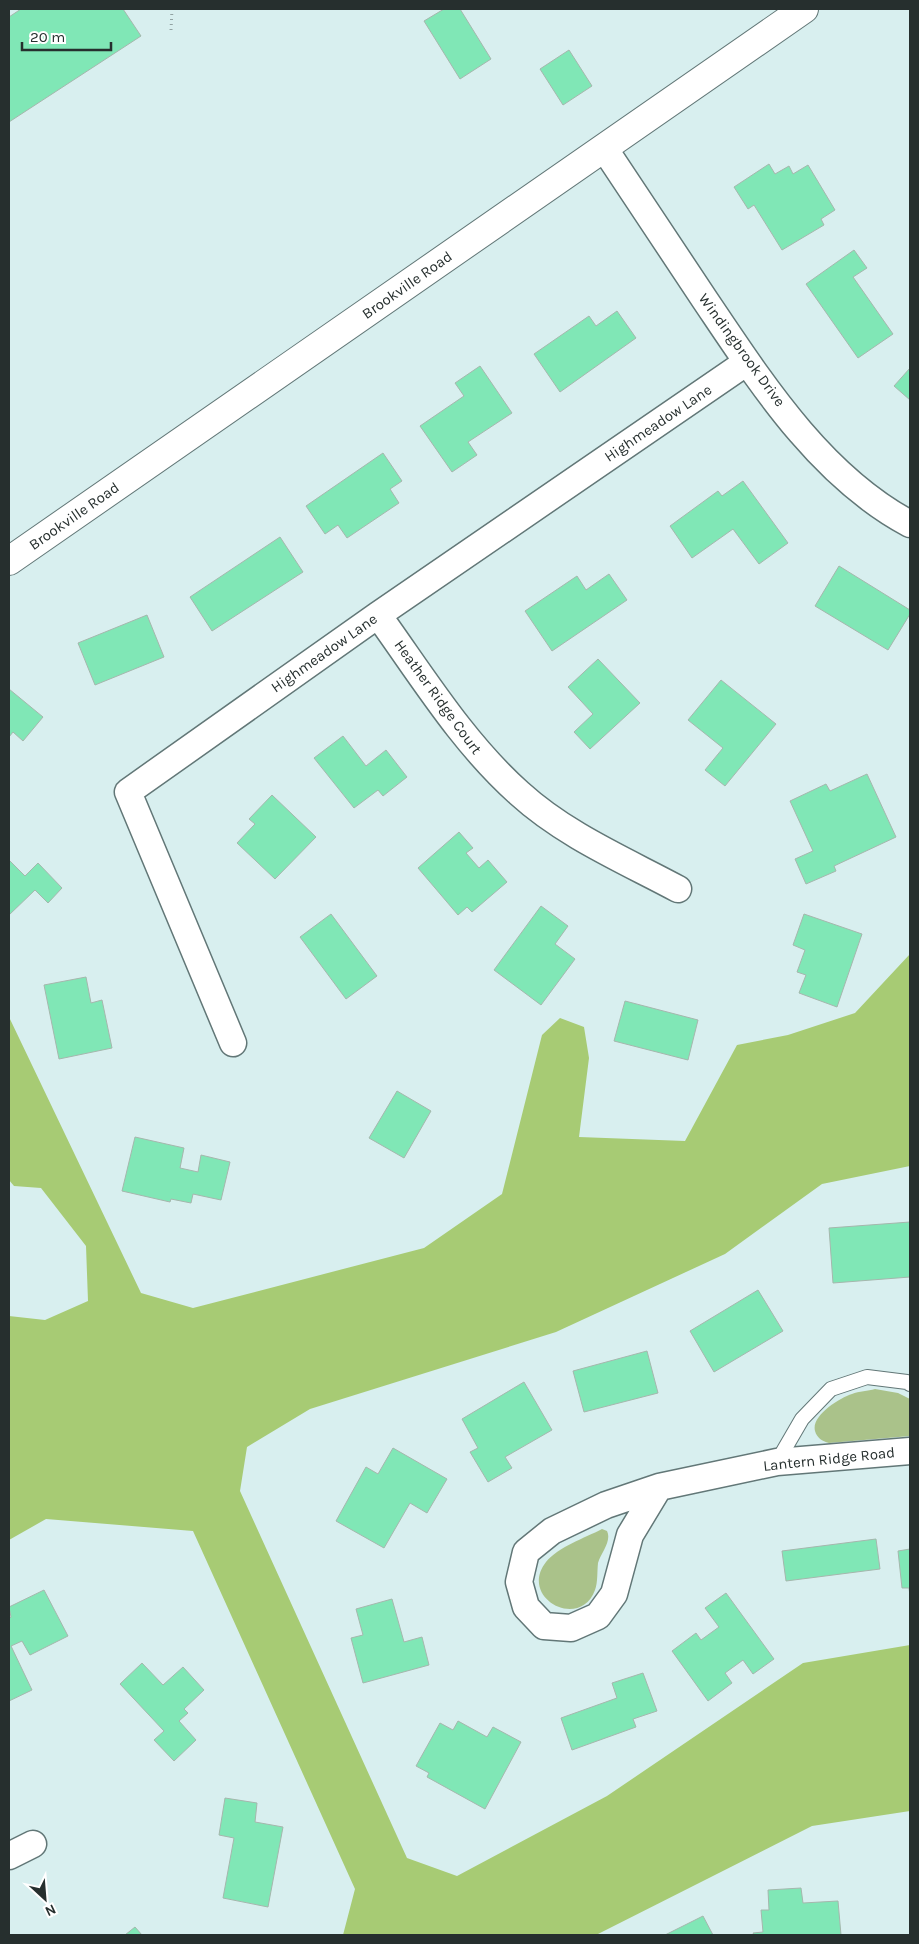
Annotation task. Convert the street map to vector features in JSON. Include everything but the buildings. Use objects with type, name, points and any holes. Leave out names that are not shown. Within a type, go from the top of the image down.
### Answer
[{"type":"street","name":"Brookville Road","points":[[9,561],[804,9]]},
{"type":"street","name":"Windingbrook Drive","points":[[604,148],[747,362],[821,456],[890,514],[910,524]]},
{"type":"street","name":"Highmeadow Lane","points":[[233,1043],[128,792],[378,614],[747,362]]},
{"type":"street","name":"Heather Ridge Court","points":[[378,614],[475,750],[520,794],[568,830],[678,890]]},
{"type":"street","name":"Lantern Ridge Road","points":[[659,1487],[630,1535],[614,1594],[598,1616],[571,1628],[544,1626],[526,1607],[519,1582],[526,1552],[552,1531],[606,1504],[659,1487],[777,1462],[910,1451]]},
{"type":"street","points":[[9,1856],[33,1844]]},
{"type":"lane","points":[[777,1462],[802,1419],[831,1389],[868,1378],[907,1382],[910,1384]]},
{"type":"path","points":[[171,30],[172,9]]},
{"type":"green space","points":[[910,954],[910,1166],[822,1184],[725,1254],[556,1332],[310,1409],[247,1447],[240,1491],[407,1858],[457,1876],[607,1796],[803,1663],[910,1645],[910,1811],[812,1826],[596,1935],[343,1935],[355,1889],[193,1531],[46,1519],[9,1540],[9,1316],[45,1320],[88,1301],[86,1246],[41,1188],[14,1186],[9,1180],[9,1017],[141,1293],[193,1308],[424,1248],[502,1194],[542,1035],[560,1018],[584,1027],[589,1058],[579,1137],[685,1141],[737,1045],[788,1035],[855,1013]]},
{"type":"green space","points":[[875,1389],[898,1393],[910,1399],[910,1436],[829,1443],[818,1437],[815,1425],[817,1419],[827,1408],[847,1396]]},
{"type":"green space","points":[[602,1529],[607,1531],[608,1539],[598,1563],[595,1590],[587,1602],[577,1608],[566,1609],[554,1605],[545,1597],[540,1587],[539,1575],[546,1562],[565,1547]]}]
